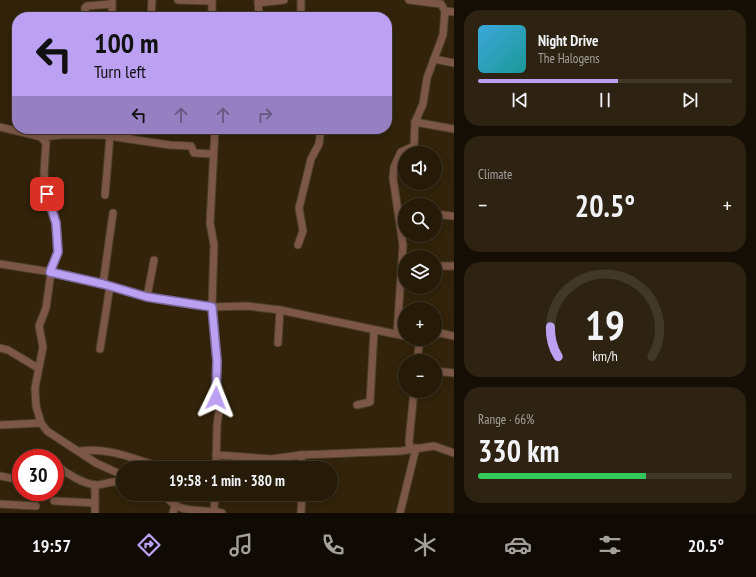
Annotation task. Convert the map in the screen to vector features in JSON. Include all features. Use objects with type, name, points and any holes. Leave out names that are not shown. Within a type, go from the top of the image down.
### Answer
[{"type":"street","points":[[151,12],[152,0]]},
{"type":"street","points":[[178,0],[212,1],[212,12]]},
{"type":"street","points":[[259,12],[258,1],[284,0]]},
{"type":"street","points":[[301,0],[301,12]]},
{"type":"street","points":[[398,198],[393,178],[394,167],[401,152],[414,146],[415,122],[423,104],[427,78],[443,35],[444,10],[441,4],[409,0]]},
{"type":"street","points":[[85,12],[85,8],[87,6],[112,2]]},
{"type":"street","points":[[444,10],[454,12]]},
{"type":"street","points":[[434,59],[454,63]]},
{"type":"street","points":[[415,122],[454,129]]},
{"type":"street","points":[[0,127],[12,130]]},
{"type":"street","points":[[26,134],[41,138],[70,134]]},
{"type":"street","points":[[97,134],[191,146],[194,153],[213,154]]},
{"type":"street","points":[[128,139],[129,134]]},
{"type":"street","points":[[215,134],[210,223],[214,245],[212,307],[217,361],[216,398],[220,405],[217,425],[216,461]]},
{"type":"street","points":[[298,245],[303,230],[299,208],[310,159],[320,144],[321,134]]},
{"type":"street","points":[[105,195],[110,136]]},
{"type":"street","points":[[41,138],[46,143],[44,172],[47,194],[56,223],[58,252],[50,272],[46,308],[39,326],[43,348],[38,368],[36,406],[41,423],[60,441],[80,451],[96,463],[116,472]]},
{"type":"street","points":[[100,349],[113,213]]},
{"type":"street","points":[[442,215],[452,216]]},
{"type":"street","points":[[147,297],[154,260]]},
{"type":"street","points":[[0,264],[50,272],[107,285],[147,297],[212,307],[247,306],[280,310],[397,334],[401,294]]},
{"type":"street","points":[[442,266],[454,266]]},
{"type":"street","points":[[278,343],[280,310]]},
{"type":"street","points":[[357,405],[370,402],[374,330]]},
{"type":"street","points":[[442,333],[454,336]]},
{"type":"street","points":[[0,348],[8,350],[38,368]]},
{"type":"street","points":[[442,372],[454,373]]},
{"type":"street","points":[[413,398],[409,441],[410,448],[416,448]]},
{"type":"street","points":[[0,424],[41,423]]},
{"type":"street","points":[[216,455],[272,459],[301,455],[401,451],[434,446],[454,453]]},
{"type":"street","points":[[400,513],[416,448]]},
{"type":"street","points":[[80,451],[95,449],[112,451],[143,461]]},
{"type":"street","points":[[301,455],[301,461]]},
{"type":"street","points":[[64,470],[76,478],[95,485],[116,482]]},
{"type":"street","points":[[0,476],[12,478]]},
{"type":"street","points":[[95,485],[95,513]]},
{"type":"street","points":[[54,501],[95,503]]},
{"type":"street","points":[[171,501],[175,505],[188,511],[214,511],[222,513]]},
{"type":"street","points":[[214,511],[215,501]]},
{"type":"street","points":[[301,512],[302,501]]},
{"type":"street","points":[[0,504],[36,506]]},
{"type":"street","points":[[174,513],[175,505]]},
{"type":"route","points":[[47,194],[50,209],[56,223],[58,252],[50,272],[103,284],[147,297],[212,307],[217,361],[216,398]]}]
